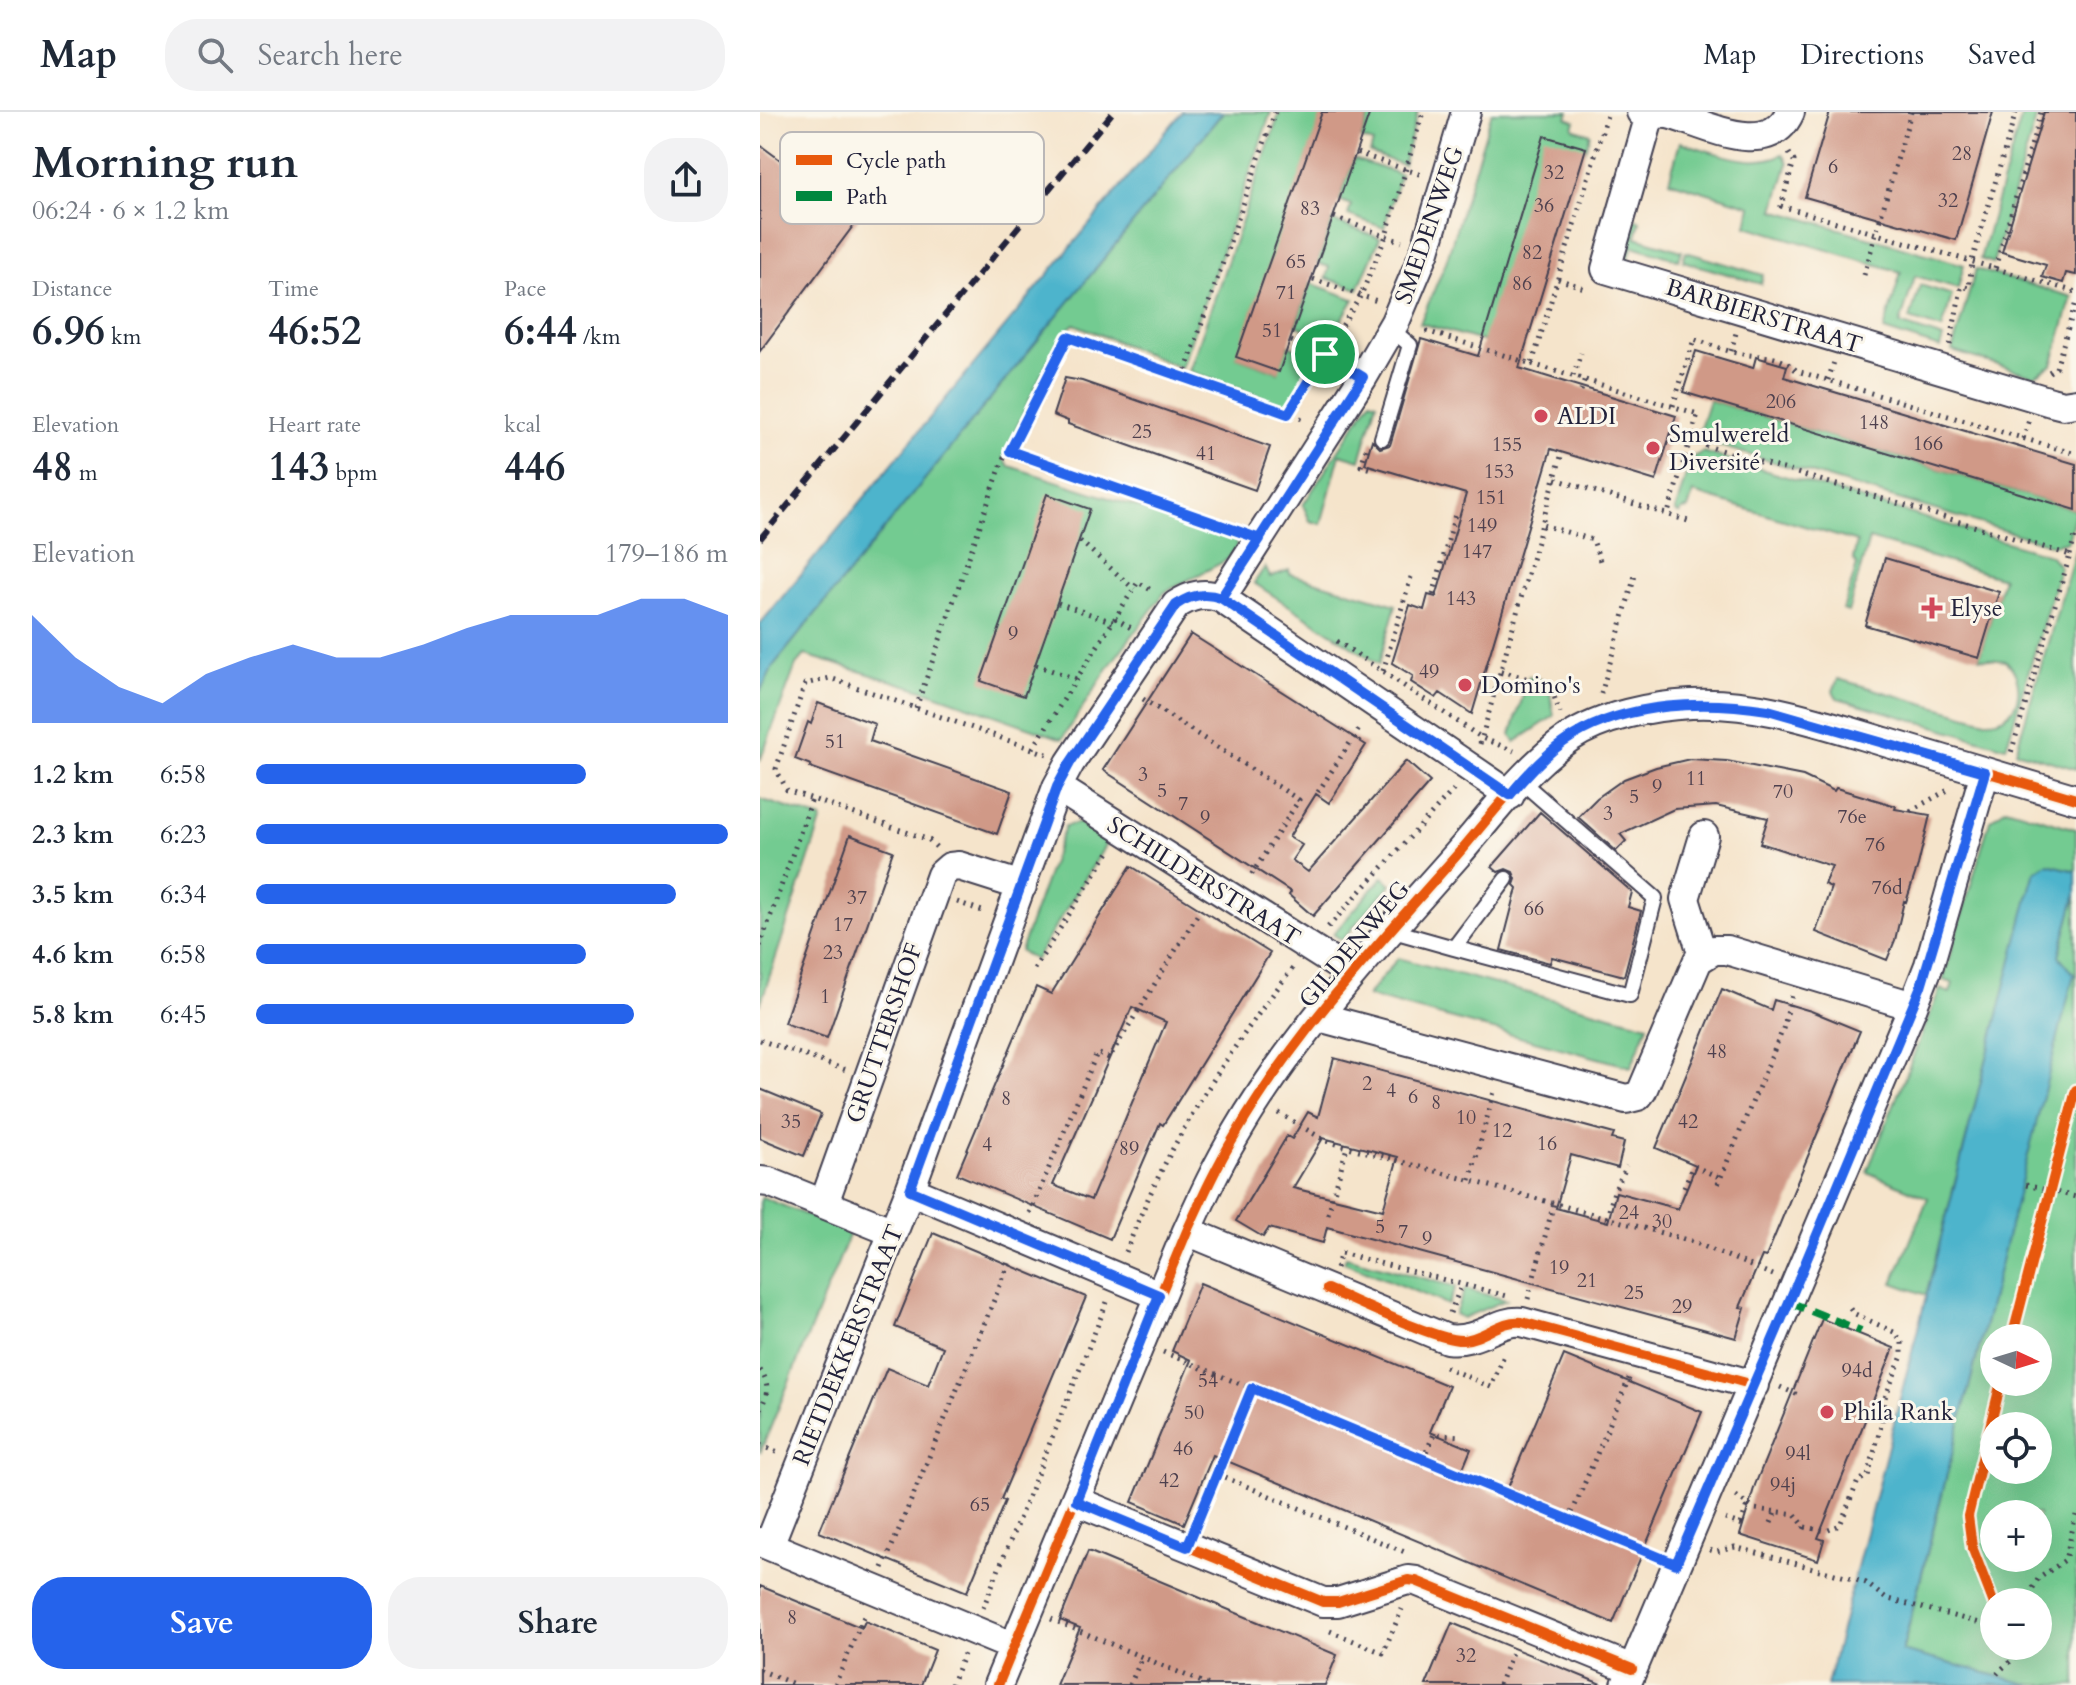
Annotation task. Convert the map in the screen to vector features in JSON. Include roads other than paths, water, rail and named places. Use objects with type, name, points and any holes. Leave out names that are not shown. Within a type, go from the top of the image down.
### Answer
[{"type":"street","name":"SMEDENWEG","points":[[1221,598],[1363,377],[1395,320],[1425,251],[1466,112]]},
{"type":"street","points":[[1646,114],[1666,114],[1745,137],[1762,137],[1783,121]]},
{"type":"street","name":"BARBIERSTRAAT","points":[[1646,114],[1606,269],[2063,405],[2076,403]]},
{"type":"street","points":[[1159,1295],[910,1190],[1063,775],[1176,605],[1194,595],[1221,598],[1369,700],[1516,788]]},
{"type":"street","name":"GILDENWEG","points":[[998,1685],[1159,1295],[1217,1166],[1259,1099],[1352,974],[1516,788],[1555,749],[1585,729],[1620,717],[1688,704],[1741,705],[1768,710],[2076,799]]},
{"type":"street","points":[[1076,1501],[1323,1602],[1338,1602],[1412,1580],[1523,1626],[1629,1677],[1913,1006],[1994,774]]},
{"type":"street","name":"SCHILDERSTRAAT","points":[[1063,775],[1123,830],[1352,974]]},
{"type":"street","points":[[1703,956],[1685,899],[1704,836]]},
{"type":"street","name":"GRUTTERSHOF","points":[[824,1203],[941,875],[950,867],[963,866],[1022,886]]},
{"type":"street","points":[[1319,1017],[1626,1099],[1638,1096],[1646,1084],[1698,960],[1714,950],[1727,950],[1913,1006]]},
{"type":"street","points":[[760,1181],[893,1232]]},
{"type":"street","name":"RIETDEKKERSTRAAT","points":[[765,1544],[910,1190]]},
{"type":"street","points":[[1187,1231],[1447,1339],[1474,1338],[1516,1321],[1754,1385]]},
{"type":"street","points":[[765,1544],[1014,1647]]},
{"type":"lane","points":[[1382,438],[1410,345],[1395,320]]},
{"type":"lane","points":[[1390,930],[1630,995],[1655,898],[1516,788]]},
{"type":"lane","points":[[1454,948],[1506,879]]},
{"type":"water","points":[[1182,112],[1223,112],[773,666],[760,692],[760,624]]},
{"type":"water","points":[[2047,864],[2076,871],[2076,894],[2059,956],[2074,974],[1985,1324],[1980,1324],[1980,1344],[1902,1651],[2032,1685],[1827,1685],[2031,885],[2035,872]]},
{"type":"railway","points":[[1044,195],[1113,112]]},
{"type":"railway","points":[[760,539],[1020,224]]},
{"type":"place","name":"ALDI","points":[[1541,416]]},
{"type":"place","name":"Smulwereld Diversité","points":[[1653,448]]},
{"type":"place","name":"Elyse","points":[[1932,608]]},
{"type":"place","name":"Domino's","points":[[1465,685]]},
{"type":"place","name":"Phila Rank","points":[[1827,1412]]}]
